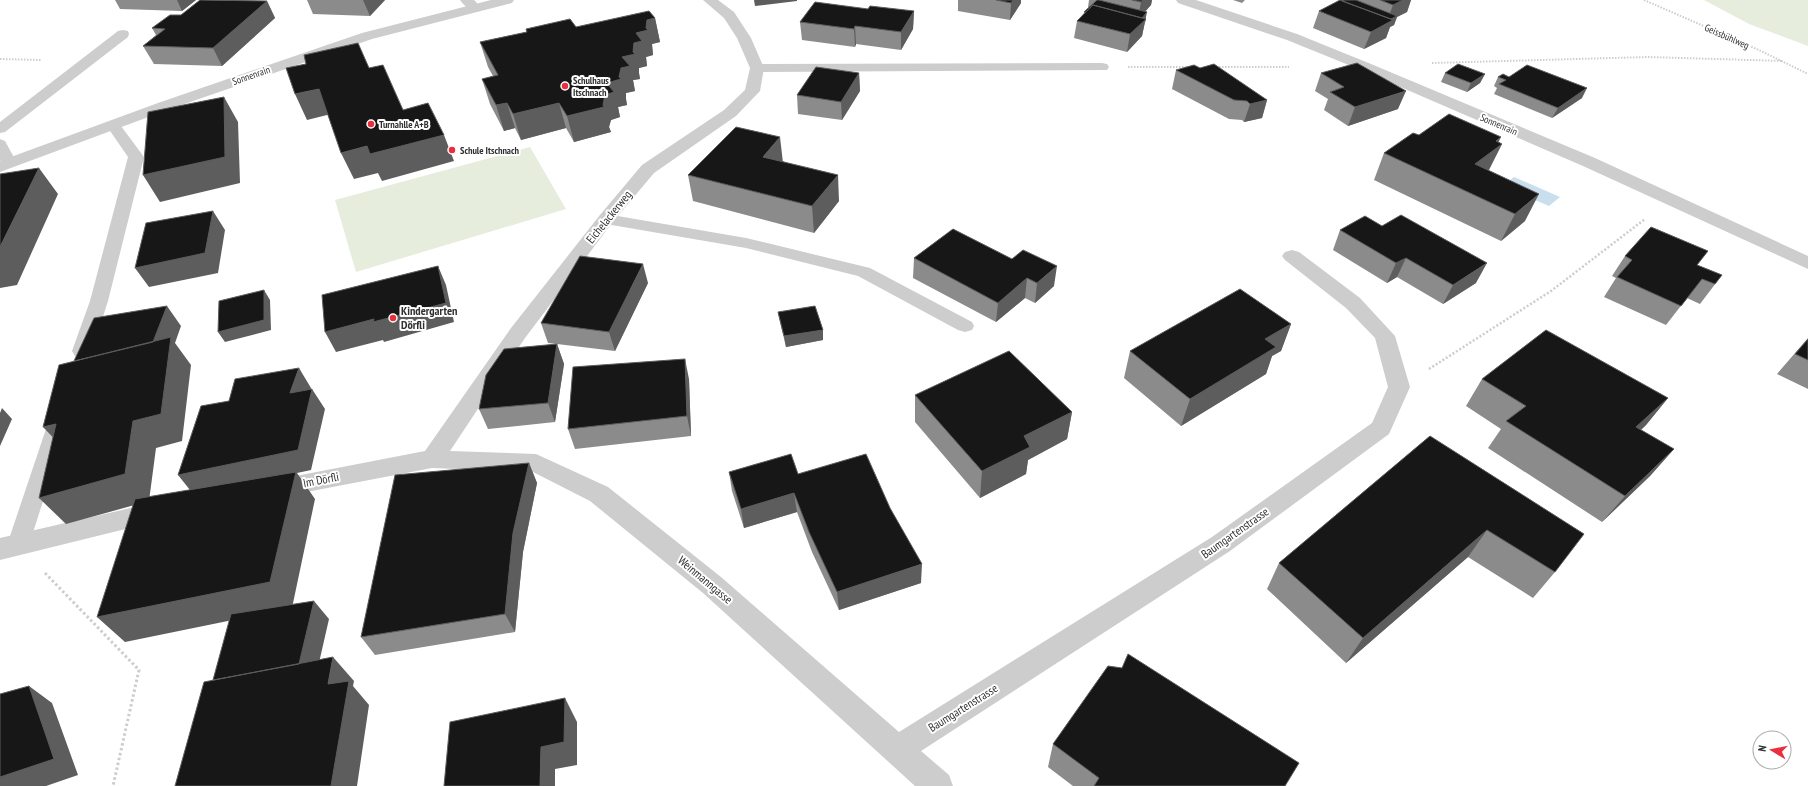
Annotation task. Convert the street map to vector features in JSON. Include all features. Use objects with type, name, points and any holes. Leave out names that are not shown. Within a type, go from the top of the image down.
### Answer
[{"type":"street","name":"Sonnenrain","points":[[4,165],[298,59],[367,36],[471,4],[507,0]]},
{"type":"street","points":[[710,0],[729,15],[744,38],[757,68]]},
{"type":"street","name":"Sonnenrain","points":[[1183,0],[1292,36],[1512,129],[1808,262]]},
{"type":"street","name":"Eichelackerweg","points":[[432,459],[518,333],[606,218],[648,169],[730,113],[752,91],[757,68]]},
{"type":"street","points":[[1292,256],[1353,303],[1385,336],[1400,387]]},
{"type":"street","name":"Baumgartenstrasse","points":[[898,749],[1221,544],[1381,428],[1400,387]]},
{"type":"street","name":"Im Dörfli","points":[[254,493],[432,459]]},
{"type":"street","name":"Weinmanngasse","points":[[432,459],[536,463],[599,494],[712,586],[938,786]]},
{"type":"street","points":[[9,547],[177,508]]},
{"type":"lane","points":[[0,129],[123,34]]},
{"type":"lane","points":[[757,68],[1102,67]]},
{"type":"lane","points":[[77,368],[99,301],[136,158],[113,125]]},
{"type":"lane","points":[[0,144],[4,165]]},
{"type":"lane","points":[[606,218],[746,243],[864,272],[965,326]]},
{"type":"lane","points":[[9,547],[65,404]]},
{"type":"path","name":"Geissbühlweg","points":[[1644,0],[1783,61],[1808,74]]},
{"type":"path","points":[[1431,64],[1648,58],[1783,61]]},
{"type":"path","points":[[1102,67],[1195,67]]},
{"type":"path","points":[[1211,67],[1296,67]]},
{"type":"path","points":[[1400,387],[1551,291],[1670,199]]},
{"type":"path","points":[[9,547],[139,670],[113,786]]},
{"type":"green space","points":[[1704,0],[1808,0],[1808,46],[1749,24]]},
{"type":"green space","points":[[530,147],[566,209],[356,272],[335,200]]},
{"type":"water","points":[[1514,177],[1560,197],[1549,206],[1503,186]]},
{"type":"building","points":[[200,0],[267,1],[213,48],[143,46],[165,29],[152,28],[170,15],[181,15]]},
{"type":"building","points":[[996,0],[1013,0],[1011,3]]},
{"type":"building","points":[[1097,0],[1147,12],[1142,18],[1093,5],[1086,12],[1084,12]]},
{"type":"building","points":[[1132,0],[1143,0],[1141,2]]},
{"type":"building","points":[[1340,0],[1393,20],[1371,32],[1319,11]]},
{"type":"building","points":[[1356,0],[1397,16],[1391,19],[1342,1]]},
{"type":"building","points":[[1380,0],[1403,0],[1393,5]]},
{"type":"building","points":[[815,2],[868,9],[870,6],[914,11],[901,32],[855,26],[854,29],[800,22]]},
{"type":"building","points":[[1093,5],[1146,19],[1130,34],[1077,21]]},
{"type":"building","name":"Schulhaus Itschnach","points":[[649,11],[655,18],[647,20],[646,28],[648,30],[636,33],[642,41],[634,43],[633,52],[635,54],[622,57],[630,66],[621,68],[619,77],[621,79],[607,83],[614,92],[605,95],[604,107],[567,116],[559,103],[513,114],[507,103],[496,105],[482,79],[498,75],[480,42],[527,32],[526,29],[570,19],[576,27]]},
{"type":"building","name":"Turnahlle A+B","points":[[358,43],[369,68],[383,65],[403,110],[428,103],[444,135],[370,154],[367,146],[341,153],[319,89],[295,94],[286,68],[306,64],[304,55]]},
{"type":"building","points":[[1357,63],[1406,91],[1355,107],[1330,92],[1344,87],[1321,73]]},
{"type":"building","points":[[1214,64],[1267,100],[1250,104],[1247,101],[1234,100],[1176,70],[1194,65],[1200,68]]},
{"type":"building","points":[[1458,64],[1485,74],[1471,83],[1445,73]]},
{"type":"building","points":[[1527,65],[1587,88],[1558,108],[1499,84],[1506,80],[1498,77],[1503,74],[1509,77]]},
{"type":"building","points":[[816,67],[859,73],[841,102],[797,95]]},
{"type":"building","points":[[224,97],[225,157],[143,175],[148,112]]},
{"type":"building","points":[[1449,114],[1501,137],[1496,141],[1502,144],[1475,164],[1539,194],[1515,214],[1384,153],[1413,133],[1419,135]]},
{"type":"building","points":[[736,127],[780,137],[763,157],[838,175],[812,206],[688,175]]},
{"type":"building","points":[[39,168],[0,247],[0,174]]},
{"type":"building","points":[[213,211],[205,253],[135,268],[146,223]]},
{"type":"building","points":[[1401,215],[1487,263],[1453,285],[1406,258],[1396,263],[1340,230],[1365,216],[1382,226]]},
{"type":"building","points":[[1651,227],[1708,251],[1697,265],[1722,275],[1715,284],[1702,279],[1681,306],[1617,277],[1632,260],[1625,256]]},
{"type":"building","points":[[953,229],[1012,259],[1023,250],[1057,266],[1037,283],[1027,278],[998,303],[914,258]]},
{"type":"building","points":[[580,256],[643,264],[609,332],[541,323]]},
{"type":"building","points":[[438,266],[446,303],[373,322],[374,319],[325,332],[322,295]]},
{"type":"building","points":[[1240,289],[1291,324],[1265,339],[1276,347],[1190,399],[1130,351]]},
{"type":"building","points":[[264,290],[264,320],[218,332],[219,301]]},
{"type":"building","points":[[167,306],[153,342],[74,361],[94,318]]},
{"type":"building","points":[[815,306],[823,330],[784,336],[778,312]]},
{"type":"building","points":[[1546,330],[1668,398],[1636,427],[1674,449],[1625,496],[1506,421],[1526,406],[1482,379]]},
{"type":"building","points":[[171,337],[161,414],[133,421],[125,474],[39,498],[56,424],[43,427],[59,365]]},
{"type":"building","points":[[1808,339],[1808,360],[1795,354]]},
{"type":"building","points":[[557,344],[548,403],[479,409],[486,375],[504,349]]},
{"type":"building","points":[[1009,351],[1072,412],[1024,436],[1030,447],[982,471],[915,395]]},
{"type":"building","points":[[685,359],[687,416],[568,429],[573,367]]},
{"type":"building","points":[[299,368],[290,393],[312,389],[298,450],[178,475],[201,406],[229,401],[235,379]]},
{"type":"building","points":[[1430,436],[1584,534],[1555,572],[1487,530],[1363,638],[1279,563]]},
{"type":"building","points":[[791,454],[798,474],[866,454],[890,508],[922,564],[837,592],[809,532],[794,493],[741,509],[729,472]]},
{"type":"building","points":[[529,463],[513,533],[505,614],[361,637],[395,475]]},
{"type":"building","points":[[296,472],[270,582],[97,617],[135,499]]},
{"type":"building","points":[[314,601],[299,664],[213,680],[231,614]]},
{"type":"building","points":[[1128,654],[1299,763],[1285,786],[1094,786],[1099,778],[1053,744],[1108,666],[1122,668]]},
{"type":"building","points":[[333,657],[328,684],[349,681],[331,786],[175,786],[204,682]]},
{"type":"building","points":[[29,686],[54,759],[0,777],[0,694]]},
{"type":"building","points":[[565,698],[564,742],[541,747],[540,786],[444,786],[450,722]]},
{"type":"place","name":"Schulhaus Itschnach","points":[[565,86]]},
{"type":"place","name":"Turnahlle A+B","points":[[371,124]]},
{"type":"place","name":"Schule Itschnach","points":[[452,150]]},
{"type":"place","name":"Kindergarten Dörfli","points":[[393,318]]}]
